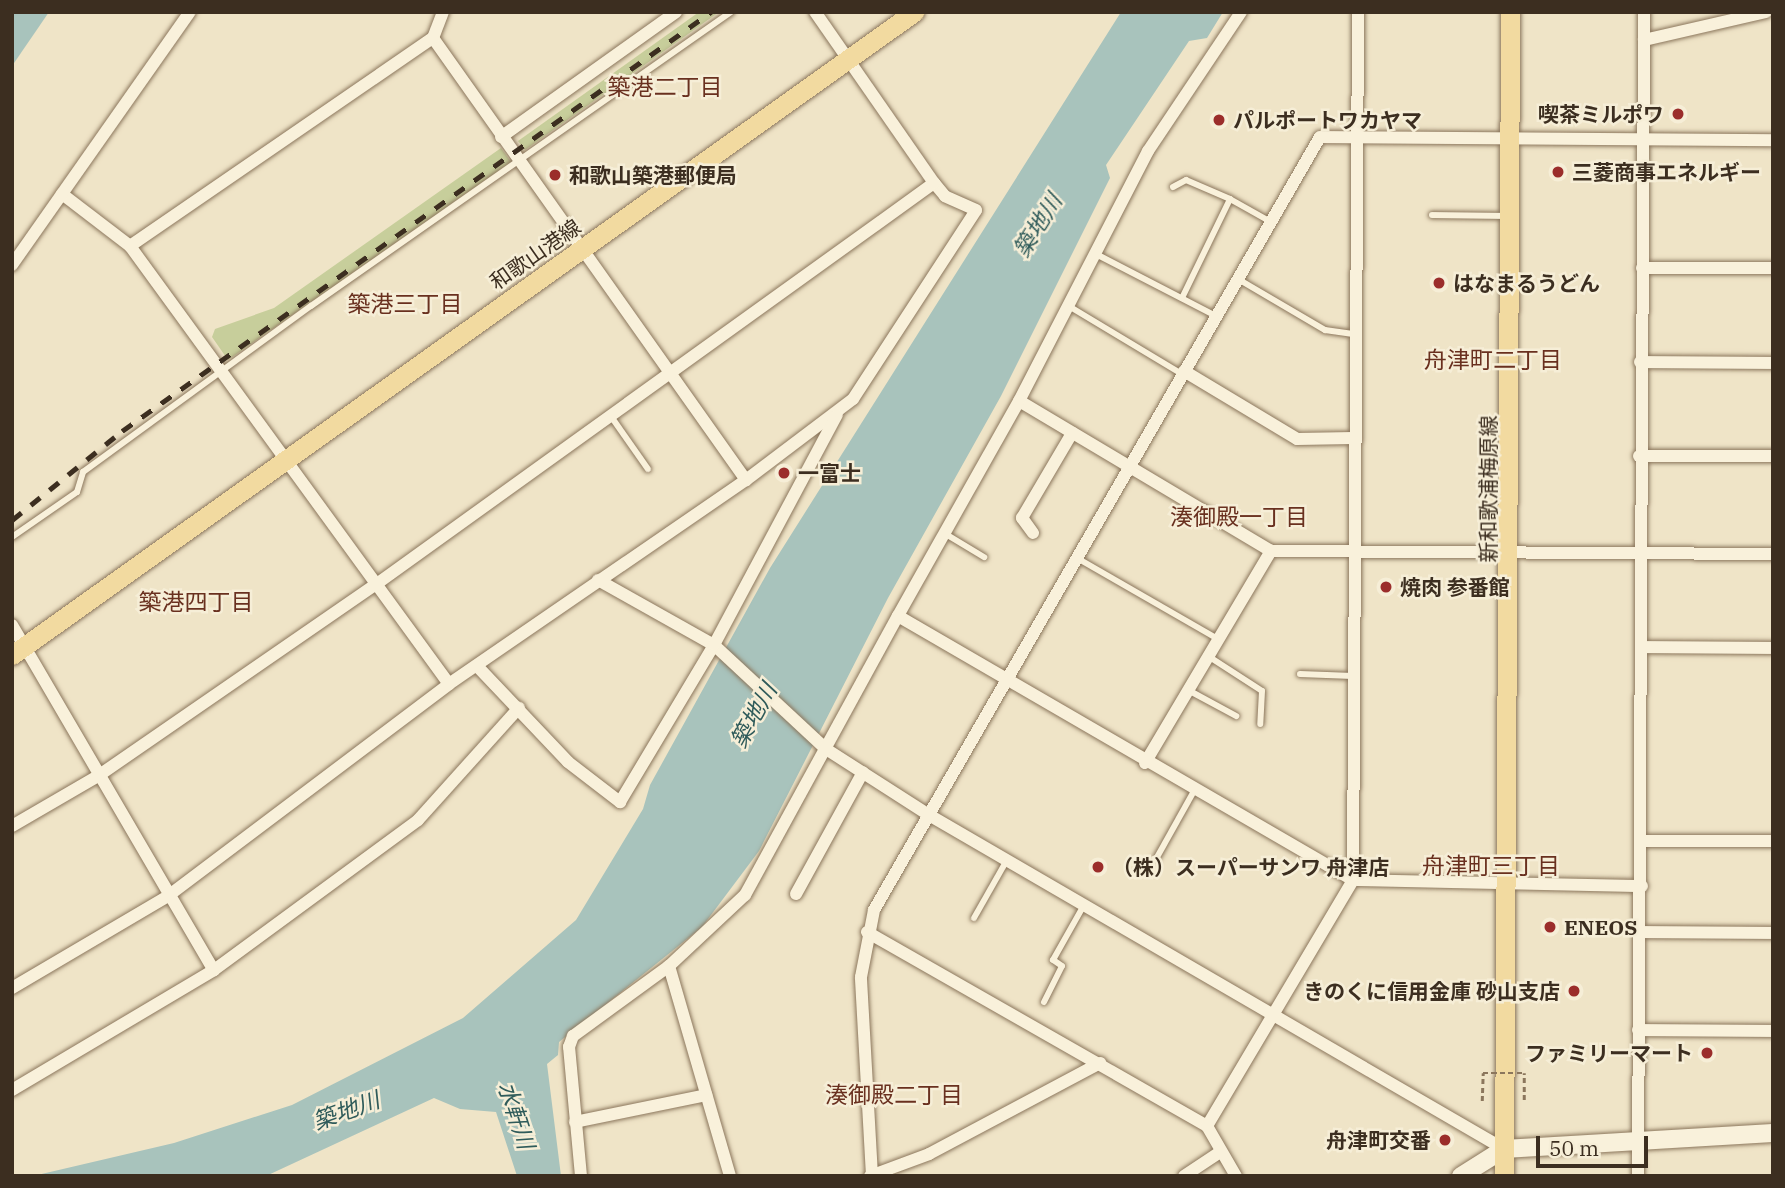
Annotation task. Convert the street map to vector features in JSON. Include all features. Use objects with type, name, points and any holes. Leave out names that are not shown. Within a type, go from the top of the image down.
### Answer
[{"type":"main road","name":"和歌山港線","points":[[19,651],[914,12]]},
{"type":"main road","name":"新和歌浦梅原線","points":[[1504,1176],[1510,552],[1510,12]]},
{"type":"street","points":[[12,265],[190,12]]},
{"type":"street","points":[[130,246],[433,38],[443,12]]},
{"type":"street","points":[[501,136],[676,12]]},
{"type":"street","points":[[477,666],[568,762],[620,803],[717,648],[837,414],[976,210],[944,196],[850,58],[815,12]]},
{"type":"street","points":[[581,1176],[575,1122],[573,1036],[669,966],[745,895],[823,746],[1019,401],[1092,252],[1148,151],[1241,12]]},
{"type":"street","points":[[1207,1126],[1353,880],[1353,438],[1358,12]]},
{"type":"street","points":[[1638,1176],[1642,886],[1639,456],[1644,12]]},
{"type":"street","points":[[1644,40],[1766,12]]},
{"type":"street","points":[[433,38],[581,249],[670,369],[746,480]]},
{"type":"street","points":[[1100,1063],[929,1154],[872,1176],[861,977],[867,932],[929,815],[1320,137],[1643,142],[1773,140]]},
{"type":"street","points":[[12,826],[98,776],[378,583],[670,369],[934,183]]},
{"type":"street","points":[[62,194],[130,246],[289,457],[449,684]]},
{"type":"street","points":[[1642,268],[1773,268]]},
{"type":"street","points":[[1640,362],[1773,363]]},
{"type":"street","points":[[1183,372],[1297,439],[1353,438]]},
{"type":"street","points":[[1019,401],[1271,551],[1773,554]]},
{"type":"street","points":[[12,988],[167,896],[449,684],[746,480],[837,414]]},
{"type":"street","points":[[1033,533],[1022,518],[1072,433]]},
{"type":"street","points":[[1639,456],[1773,456]]},
{"type":"street","points":[[1145,763],[1271,551]]},
{"type":"street","points":[[598,580],[717,648],[823,746],[929,815],[1504,1149]]},
{"type":"street","points":[[898,616],[1005,683],[1353,880],[1506,886],[1642,886]]},
{"type":"street","points":[[12,625],[19,651],[98,776],[167,896],[214,970]]},
{"type":"street","points":[[1641,647],[1773,648]]},
{"type":"street","points":[[12,1090],[214,970],[418,820],[519,708]]},
{"type":"street","points":[[796,894],[863,772]]},
{"type":"street","points":[[1642,841],[1773,841]]},
{"type":"street","points":[[867,932],[1207,1126],[1236,1176]]},
{"type":"street","points":[[1641,932],[1773,933]]},
{"type":"street","points":[[669,966],[730,1176]]},
{"type":"street","points":[[1638,1030],[1773,1031]]},
{"type":"street","points":[[575,1122],[706,1095]]},
{"type":"street","points":[[1461,1176],[1504,1149],[1773,1133]]},
{"type":"street","points":[[1184,1176],[1220,1152]]},
{"type":"lane","points":[[12,537],[77,492],[83,472],[731,12]]},
{"type":"lane","points":[[1172,187],[1186,180],[1230,199],[1271,222]]},
{"type":"lane","points":[[1182,298],[1230,199]]},
{"type":"lane","points":[[1432,215],[1511,216]]},
{"type":"lane","points":[[1092,252],[1216,316]]},
{"type":"lane","points":[[1238,279],[1325,330],[1354,334]]},
{"type":"lane","points":[[1066,304],[1183,372]]},
{"type":"lane","points":[[609,414],[648,469]]},
{"type":"lane","points":[[944,533],[984,557]]},
{"type":"lane","points":[[1077,558],[1219,639]]},
{"type":"lane","points":[[1208,656],[1262,691],[1261,724]]},
{"type":"lane","points":[[1300,674],[1353,676]]},
{"type":"lane","points":[[1188,690],[1236,716]]},
{"type":"lane","points":[[1156,859],[1194,791]]},
{"type":"lane","points":[[974,918],[1007,860]]},
{"type":"lane","points":[[1044,1002],[1062,966],[1052,960],[1084,905]]},
{"type":"path","points":[[1482,1101],[1483,1073],[1524,1073],[1524,1100]]},
{"type":"green space","points":[[699,12],[719,12],[525,150],[518,141]]},
{"type":"green space","points":[[501,148],[511,162],[228,360],[212,337],[215,329],[274,308]]},
{"type":"water","points":[[12,12],[49,12],[12,66]]},
{"type":"water","points":[[1121,12],[1223,12],[1207,38],[1189,41],[1106,165],[1110,178],[1001,396],[888,598],[759,851],[702,927],[559,1042],[558,1055],[547,1064],[561,1176],[517,1176],[496,1112],[460,1109],[434,1098],[266,1176],[33,1176],[174,1143],[292,1105],[463,1018],[576,920],[643,809],[650,785],[770,568]]},
{"type":"railway","points":[[12,520],[122,431],[711,12]]},
{"type":"place","name":"喫茶ミルポワ","points":[[1678,114]]},
{"type":"place","name":"パルポートワカヤマ","points":[[1219,120]]},
{"type":"place","name":"三菱商事エネルギー","points":[[1558,172]]},
{"type":"place","name":"和歌山築港郵便局","points":[[555,175]]},
{"type":"place","name":"はなまるうどん","points":[[1439,283]]},
{"type":"place","name":"一富士","points":[[784,473]]},
{"type":"place","name":"焼肉 参番館","points":[[1386,587]]},
{"type":"place","name":"（株）スーパーサンワ 舟津店","points":[[1098,867]]},
{"type":"place","name":"ENEOS","points":[[1550,927]]},
{"type":"place","name":"きのくに信用金庫 砂山支店","points":[[1574,991]]},
{"type":"place","name":"ファミリーマート","points":[[1707,1053]]},
{"type":"place","name":"舟津町交番","points":[[1445,1140]]},
{"type":"district","name":"築港二丁目","points":[[665,86]]},
{"type":"district","name":"築港三丁目","points":[[405,303]]},
{"type":"district","name":"舟津町二丁目","points":[[1493,359]]},
{"type":"district","name":"湊御殿一丁目","points":[[1239,516]]},
{"type":"district","name":"築港四丁目","points":[[196,601]]},
{"type":"district","name":"舟津町三丁目","points":[[1491,865]]},
{"type":"district","name":"湊御殿二丁目","points":[[894,1094]]},
{"type":"water label","name":"築地川","points":[[1037,225]]},
{"type":"water label","name":"築地川","points":[[753,715]]},
{"type":"water label","name":"築地川","points":[[346,1110]]},
{"type":"water label","name":"水軒川","points":[[517,1115]]}]
